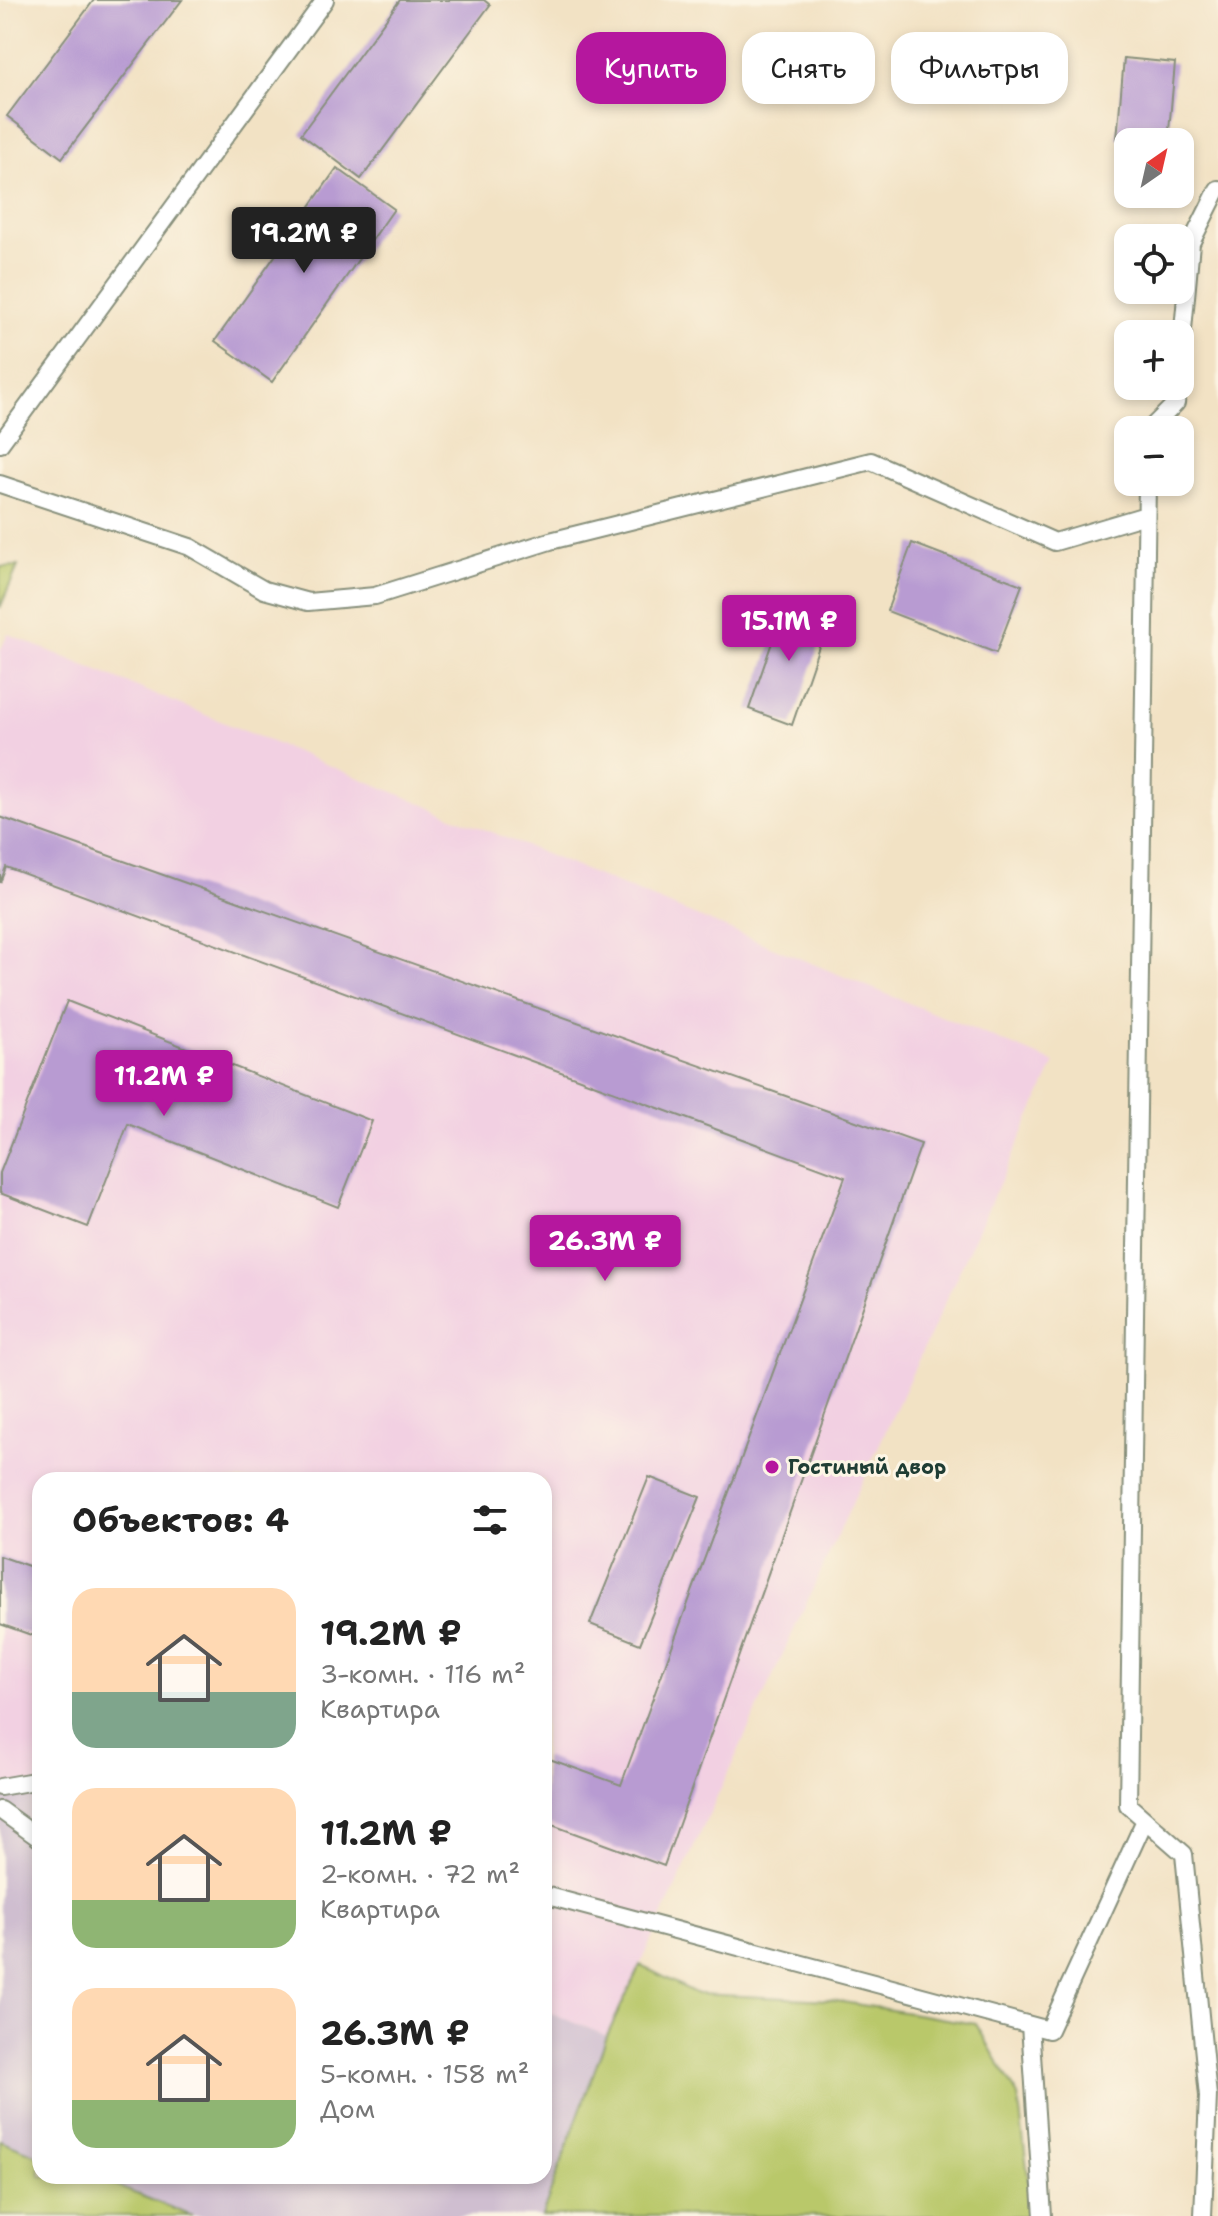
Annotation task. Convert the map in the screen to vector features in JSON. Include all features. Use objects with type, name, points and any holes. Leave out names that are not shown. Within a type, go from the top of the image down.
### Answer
[{"type":"lane","points":[[0,444],[325,0]]},
{"type":"lane","points":[[1184,320],[1191,243],[1218,189]]},
{"type":"lane","points":[[1163,416],[1176,400]]},
{"type":"lane","points":[[0,484],[190,547],[264,590],[308,602],[375,596],[550,541],[871,461],[1055,542],[1146,515]]},
{"type":"lane","points":[[1147,496],[1128,1805],[1184,1854],[1213,2096],[1203,2216]]},
{"type":"lane","points":[[0,1787],[32,1781]]},
{"type":"lane","points":[[0,1810],[32,1833]]},
{"type":"lane","points":[[552,1897],[1049,2030],[1145,1820]]},
{"type":"lane","points":[[1030,2025],[1043,2216]]},
{"type":"shaded area","points":[[8,634],[1055,1063],[607,2036],[552,2013],[552,1472],[32,1472],[32,1796],[0,1782],[0,651]]},
{"type":"shaded area","points":[[0,1782],[32,1796],[32,2153],[0,2140]]},
{"type":"shaded area","points":[[552,2013],[607,2036],[542,2216],[192,2216],[111,2184],[552,2184]]},
{"type":"green space","points":[[18,566],[0,608],[0,567]]},
{"type":"green space","points":[[640,1965],[697,1994],[831,2000],[976,2024],[1018,2096],[1033,2216],[542,2216],[607,2036]]},
{"type":"green space","points":[[0,2140],[32,2153],[32,2184],[111,2184],[192,2216],[0,2216]]},
{"type":"building","points":[[94,0],[182,0],[62,158],[7,116]]},
{"type":"building","points":[[400,0],[484,0],[490,5],[361,179],[301,134]]},
{"type":"building","points":[[1124,58],[1175,63],[1169,128],[1118,128]]},
{"type":"building","points":[[337,168],[394,209],[272,382],[215,341]]},
{"type":"building","points":[[912,543],[1022,585],[996,653],[887,611]]},
{"type":"building","points":[[786,602],[829,617],[792,725],[749,709]]},
{"type":"building","name":"Гостиный двор","points":[[0,817],[921,1144],[664,1866],[552,1825],[552,1760],[621,1785],[845,1177],[6,867],[0,883]]},
{"type":"building","points":[[67,1001],[372,1121],[338,1207],[128,1124],[88,1227],[0,1193],[0,1173]]},
{"type":"building","points":[[649,1477],[700,1497],[640,1644],[590,1624]]},
{"type":"building","points":[[0,1556],[32,1567],[32,1635],[0,1624]]},
{"type":"place","name":"Гостиный двор","points":[[772,1467]]}]
